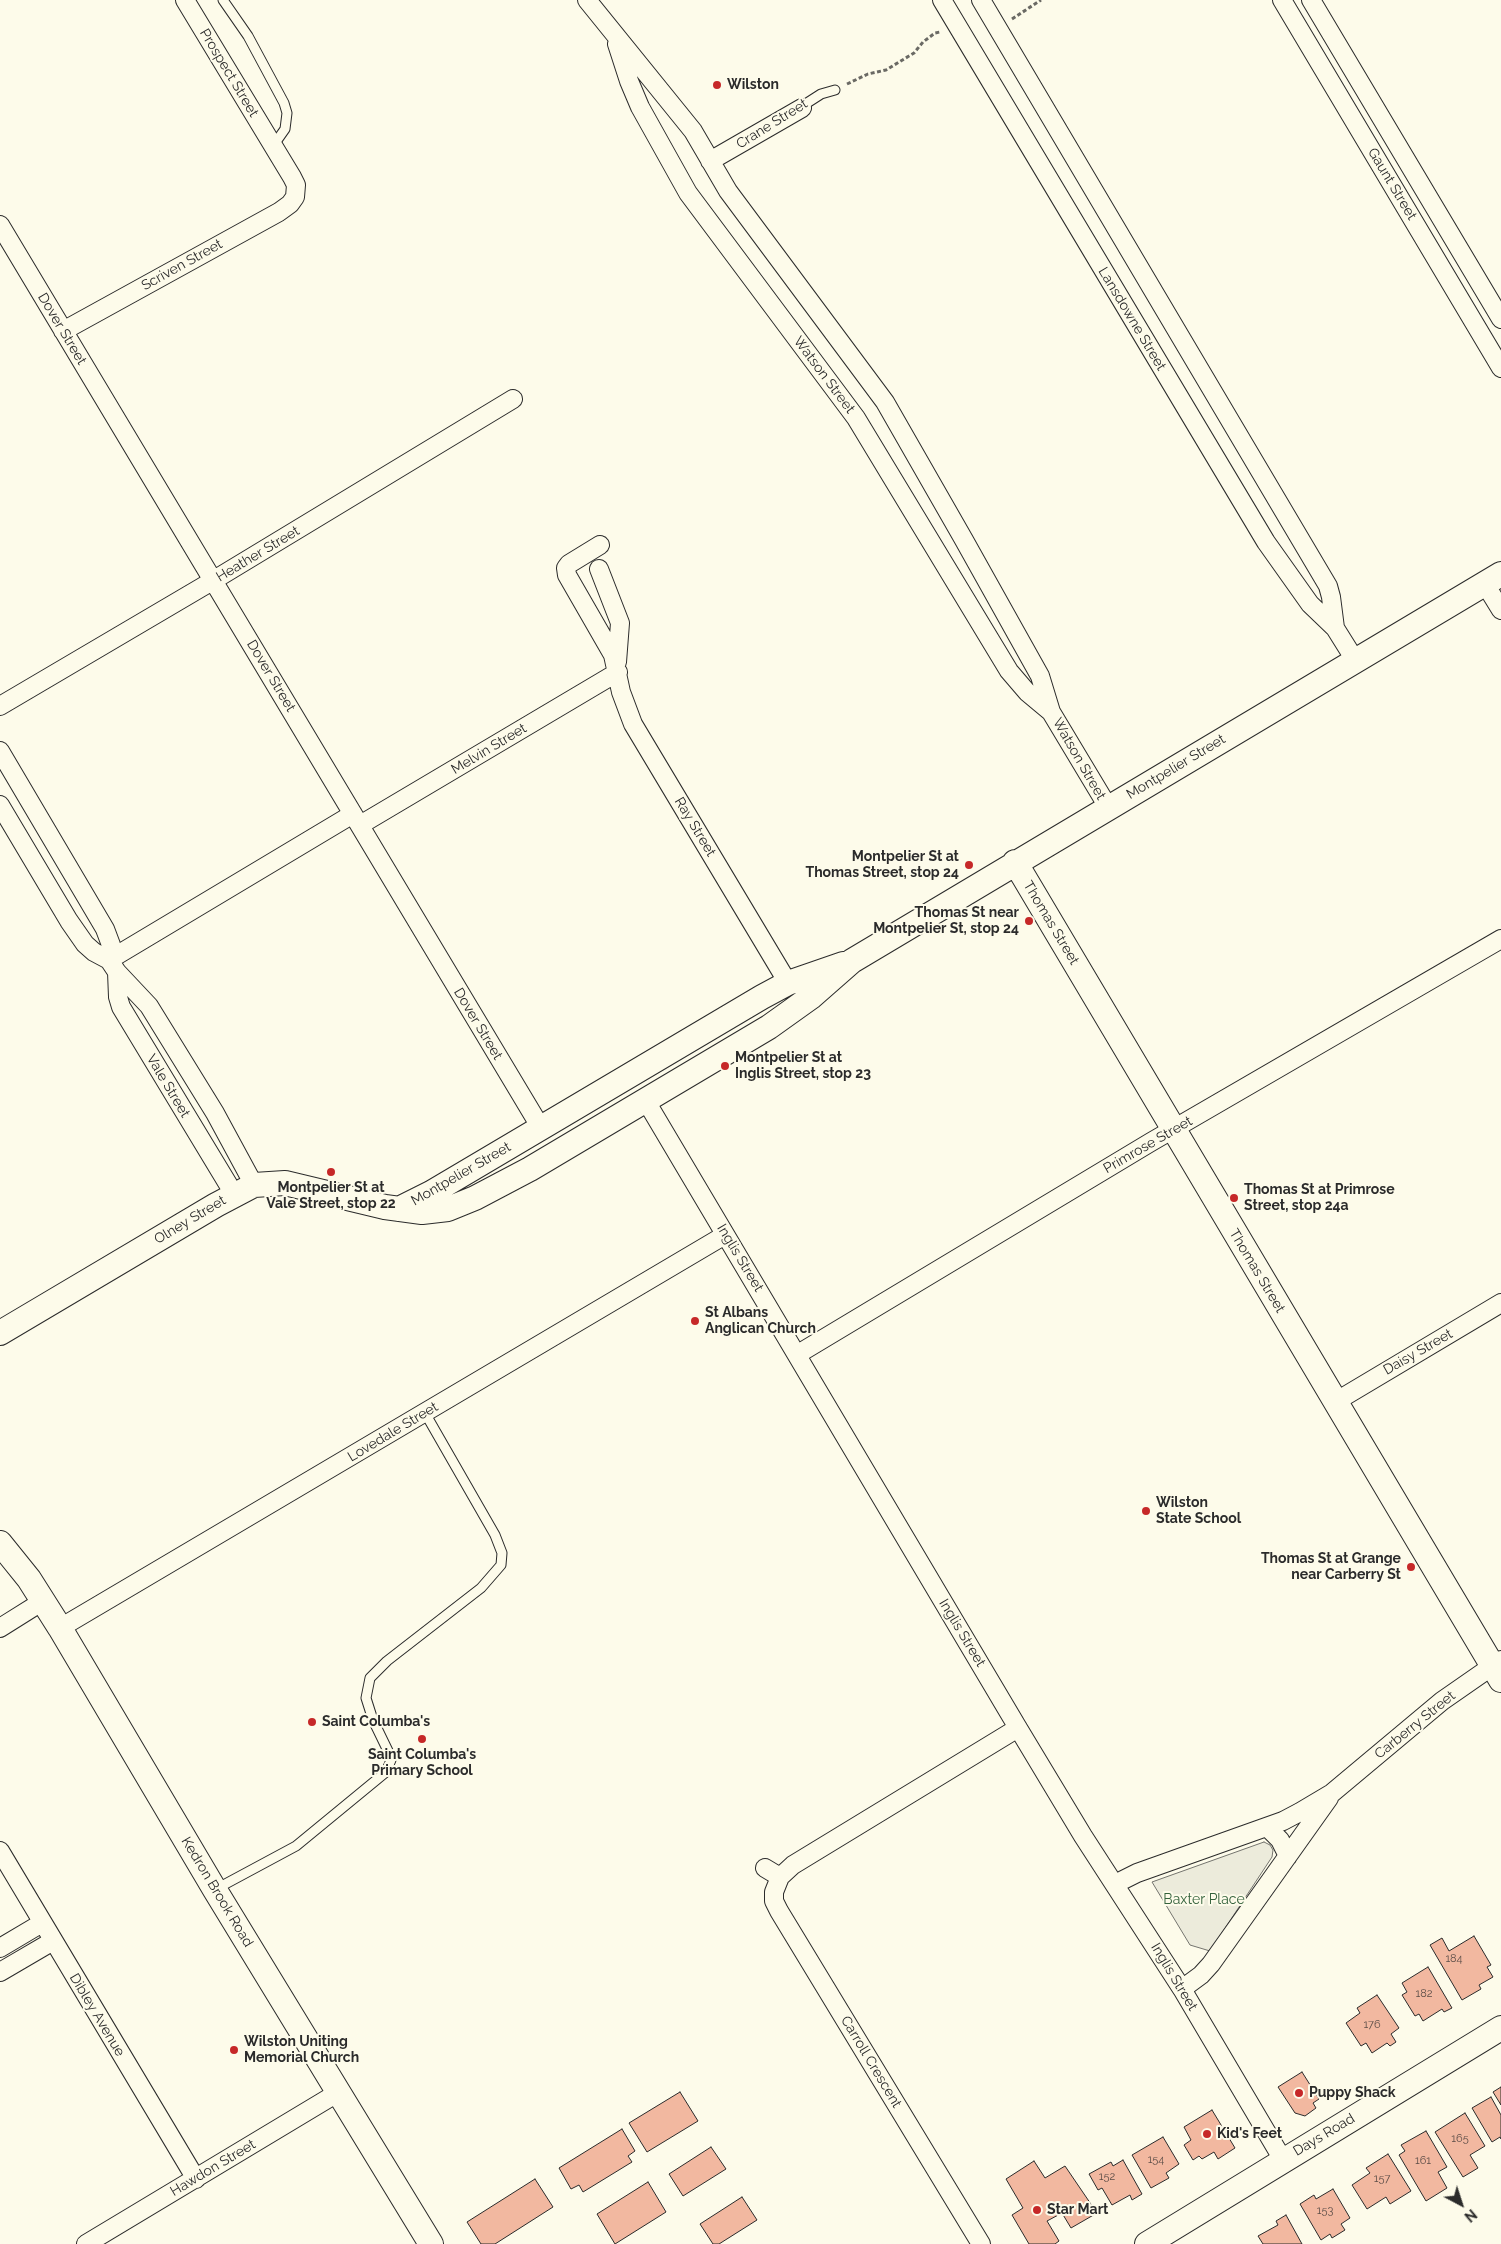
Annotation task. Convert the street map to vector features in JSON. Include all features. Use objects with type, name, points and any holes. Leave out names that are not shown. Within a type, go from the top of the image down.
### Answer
[{"type":"street","name":"Prospect Street","points":[[185,0],[294,181],[296,194]]},
{"type":"street","name":"Watson Street","points":[[587,0],[688,123],[728,191],[885,402],[1040,676],[1051,712],[1108,808]]},
{"type":"street","name":"Lansdowne Street","points":[[942,0],[1266,542],[1310,604],[1336,628],[1355,660]]},
{"type":"street","name":"Lansdowne Street","points":[[980,0],[1328,586],[1333,604],[1336,628]]},
{"type":"street","name":"Gaunt Street","points":[[1282,0],[1501,368]]},
{"type":"street","name":"Gaunt Street","points":[[1311,0],[1501,319]]},
{"type":"street","name":"Watson Street","points":[[611,30],[640,107],[688,193],[856,418],[1009,671],[1027,692],[1051,712]]},
{"type":"street","name":"Crane Street","points":[[710,162],[802,108]]},
{"type":"street","name":"Scriven Street","points":[[63,331],[279,212],[290,204],[296,194]]},
{"type":"street","name":"Dover Street","points":[[0,225],[541,1128]]},
{"type":"street","name":"Heather Street","points":[[0,706],[214,580],[513,399]]},
{"type":"street","name":"Ray Street","points":[[600,545],[569,564],[566,572],[609,644],[617,668],[624,703],[633,724],[788,983]]},
{"type":"street","name":"Ray Street","points":[[600,569],[620,623],[617,668]]},
{"type":"street","points":[[1493,579],[1501,610]]},
{"type":"street","name":"Montpelier Street","points":[[399,1209],[434,1212],[464,1203],[530,1169],[776,1022],[811,997],[852,961],[1015,862],[1493,579]]},
{"type":"street","name":"Melvin Street","points":[[113,966],[356,820],[617,668]]},
{"type":"street","name":"Vale Street","points":[[0,751],[105,929],[111,945],[121,1008],[244,1190]]},
{"type":"street","name":"Vale Street","points":[[0,805],[80,936],[94,952],[113,966],[150,1006],[215,1113],[244,1190]]},
{"type":"street","name":"Thomas Street","points":[[1015,862],[1335,1402],[1498,1668]]},
{"type":"street","name":"Primrose Street","points":[[798,1354],[1501,938]]},
{"type":"street","name":"Montpelier Street","points":[[399,1209],[431,1193],[788,983],[852,961]]},
{"type":"street","name":"Inglis Street","points":[[646,1101],[798,1354],[1018,1728],[1114,1884],[1182,1989],[1283,2160]]},
{"type":"street","name":"Olney Street","points":[[0,1333],[244,1190],[285,1183],[399,1209]]},
{"type":"street","name":"Lovedale Street","points":[[60,1628],[726,1235]]},
{"type":"street","name":"Daisy Street","points":[[1335,1402],[1501,1303]]},
{"type":"street","name":"Kedron Brook Road","points":[[0,1543],[18,1564],[60,1628],[215,1890],[431,2244]]},
{"type":"street","points":[[0,1628],[43,1601]]},
{"type":"street","name":"Carberry Street","points":[[1114,1884],[1137,1873],[1283,1822],[1332,1793],[1442,1702],[1498,1668]]},
{"type":"street","name":"Carroll Crescent","points":[[981,2244],[779,1911],[774,1900],[773,1872],[793,1865],[1018,1728]]},
{"type":"street","name":"Carberry Street","points":[[1182,1989],[1201,1975],[1211,1964],[1332,1793]]},
{"type":"street","points":[[1267,1827],[1280,1840],[1288,1856]]},
{"type":"street","name":"Dibley Avenue","points":[[0,1850],[196,2179]]},
{"type":"street","points":[[0,1948],[42,1923]]},
{"type":"street","points":[[0,1972],[53,1941]]},
{"type":"street","name":"Days Road","points":[[1147,2244],[1501,2028]]},
{"type":"street","name":"Hawdon Street","points":[[86,2244],[339,2092]]},
{"type":"lane","points":[[223,0],[248,36],[284,103],[287,113],[285,129],[273,146]]},
{"type":"lane","name":"Crane Street","points":[[802,108],[807,102],[821,94],[835,90]]},
{"type":"lane","points":[[215,1890],[296,1846],[386,1772],[391,1760],[390,1753],[366,1698],[370,1678],[388,1661],[481,1588],[501,1565],[502,1553],[494,1535],[425,1413]]},
{"type":"path","points":[[997,28],[1041,0]]},
{"type":"path","points":[[846,84],[868,74],[886,70],[914,53],[934,33],[944,32]]},
{"type":"green space","name":"Baxter Place","points":[[1264,1842],[1270,1845],[1273,1850],[1272,1857],[1210,1951],[1190,1945],[1152,1882]]},
{"type":"building","points":[[1474,1936],[1491,1965],[1487,1967],[1493,1977],[1479,1985],[1481,1989],[1462,2000],[1430,1945],[1442,1938],[1449,1951]]},
{"type":"building","points":[[1428,1967],[1452,2008],[1444,2012],[1442,2009],[1423,2021],[1419,2014],[1415,2016],[1402,1995],[1407,1992],[1402,1983]]},
{"type":"building","points":[[1377,1995],[1399,2028],[1391,2034],[1396,2042],[1390,2046],[1387,2043],[1372,2053],[1366,2043],[1361,2046],[1346,2023],[1360,2013],[1357,2008]]},
{"type":"building","name":"Puppy Shack","points":[[1302,2072],[1319,2099],[1313,2103],[1316,2108],[1305,2116],[1295,2113],[1278,2087]]},
{"type":"building","points":[[1501,2087],[1501,2105],[1493,2092]]},
{"type":"building","points":[[680,2092],[698,2121],[647,2152],[629,2123]]},
{"type":"building","points":[[1491,2097],[1501,2115],[1501,2139],[1500,2137],[1492,2142],[1472,2108]]},
{"type":"building","name":"Kid's Feet","points":[[1212,2110],[1235,2148],[1218,2159],[1214,2152],[1202,2159],[1199,2156],[1193,2160],[1184,2145],[1191,2140],[1184,2127]]},
{"type":"building","points":[[1465,2113],[1485,2146],[1470,2155],[1478,2168],[1463,2177],[1435,2132]]},
{"type":"building","points":[[622,2129],[635,2151],[628,2156],[632,2162],[583,2192],[579,2185],[571,2189],[559,2168]]},
{"type":"building","points":[[1426,2131],[1447,2167],[1438,2172],[1447,2188],[1426,2201],[1399,2155],[1405,2151],[1401,2145]]},
{"type":"building","points":[[1163,2137],[1179,2164],[1166,2173],[1169,2178],[1151,2188],[1132,2155]]},
{"type":"building","points":[[711,2147],[726,2169],[683,2196],[669,2174]]},
{"type":"building","points":[[1388,2154],[1411,2191],[1390,2204],[1386,2197],[1367,2209],[1352,2185],[1370,2173],[1366,2168]]},
{"type":"building","points":[[1123,2160],[1142,2194],[1132,2200],[1130,2195],[1112,2205],[1102,2188],[1098,2190],[1089,2174],[1111,2162],[1113,2166]]},
{"type":"building","points":[[1034,2161],[1045,2178],[1065,2166],[1097,2213],[1071,2228],[1062,2213],[1047,2221],[1059,2241],[1055,2244],[1029,2244],[1012,2215],[1023,2208],[1006,2179]]},
{"type":"building","points":[[535,2179],[553,2207],[495,2244],[481,2244],[467,2222]]},
{"type":"building","points":[[648,2182],[666,2212],[615,2244],[597,2214]]},
{"type":"building","points":[[1333,2189],[1350,2218],[1341,2224],[1345,2230],[1332,2238],[1330,2234],[1321,2240],[1300,2204],[1314,2195],[1316,2199]]},
{"type":"building","points":[[742,2197],[757,2220],[719,2244],[713,2244],[700,2224]]},
{"type":"building","points":[[1286,2215],[1302,2244],[1263,2244],[1258,2236],[1278,2225],[1276,2221]]},
{"type":"place","name":"Wilston","points":[[717,85]]},
{"type":"place","name":"Montpelier St at Thomas Street, stop 24","points":[[969,865]]},
{"type":"place","name":"Thomas St near Montpelier St, stop 24","points":[[1029,921]]},
{"type":"place","name":"Montpelier St at Inglis Street, stop 23","points":[[725,1066]]},
{"type":"place","name":"Montpelier St at Vale Street, stop 22","points":[[331,1172]]},
{"type":"place","name":"Thomas St at Primrose Street, stop 24a","points":[[1234,1198]]},
{"type":"place","name":"St Albans Anglican Church","points":[[695,1321]]},
{"type":"place","name":"Wilston State School","points":[[1146,1511]]},
{"type":"place","name":"Thomas St at Grange near Carberry St","points":[[1411,1567]]},
{"type":"place","name":"Saint Columba's","points":[[312,1722]]},
{"type":"place","name":"Saint Columba's Primary School","points":[[422,1739]]},
{"type":"place","name":"Wilston Uniting Memorial Church","points":[[234,2050]]},
{"type":"place","name":"Puppy Shack","points":[[1299,2093]]},
{"type":"place","name":"Kid's Feet","points":[[1207,2134]]},
{"type":"place","name":"Star Mart","points":[[1037,2210]]}]
